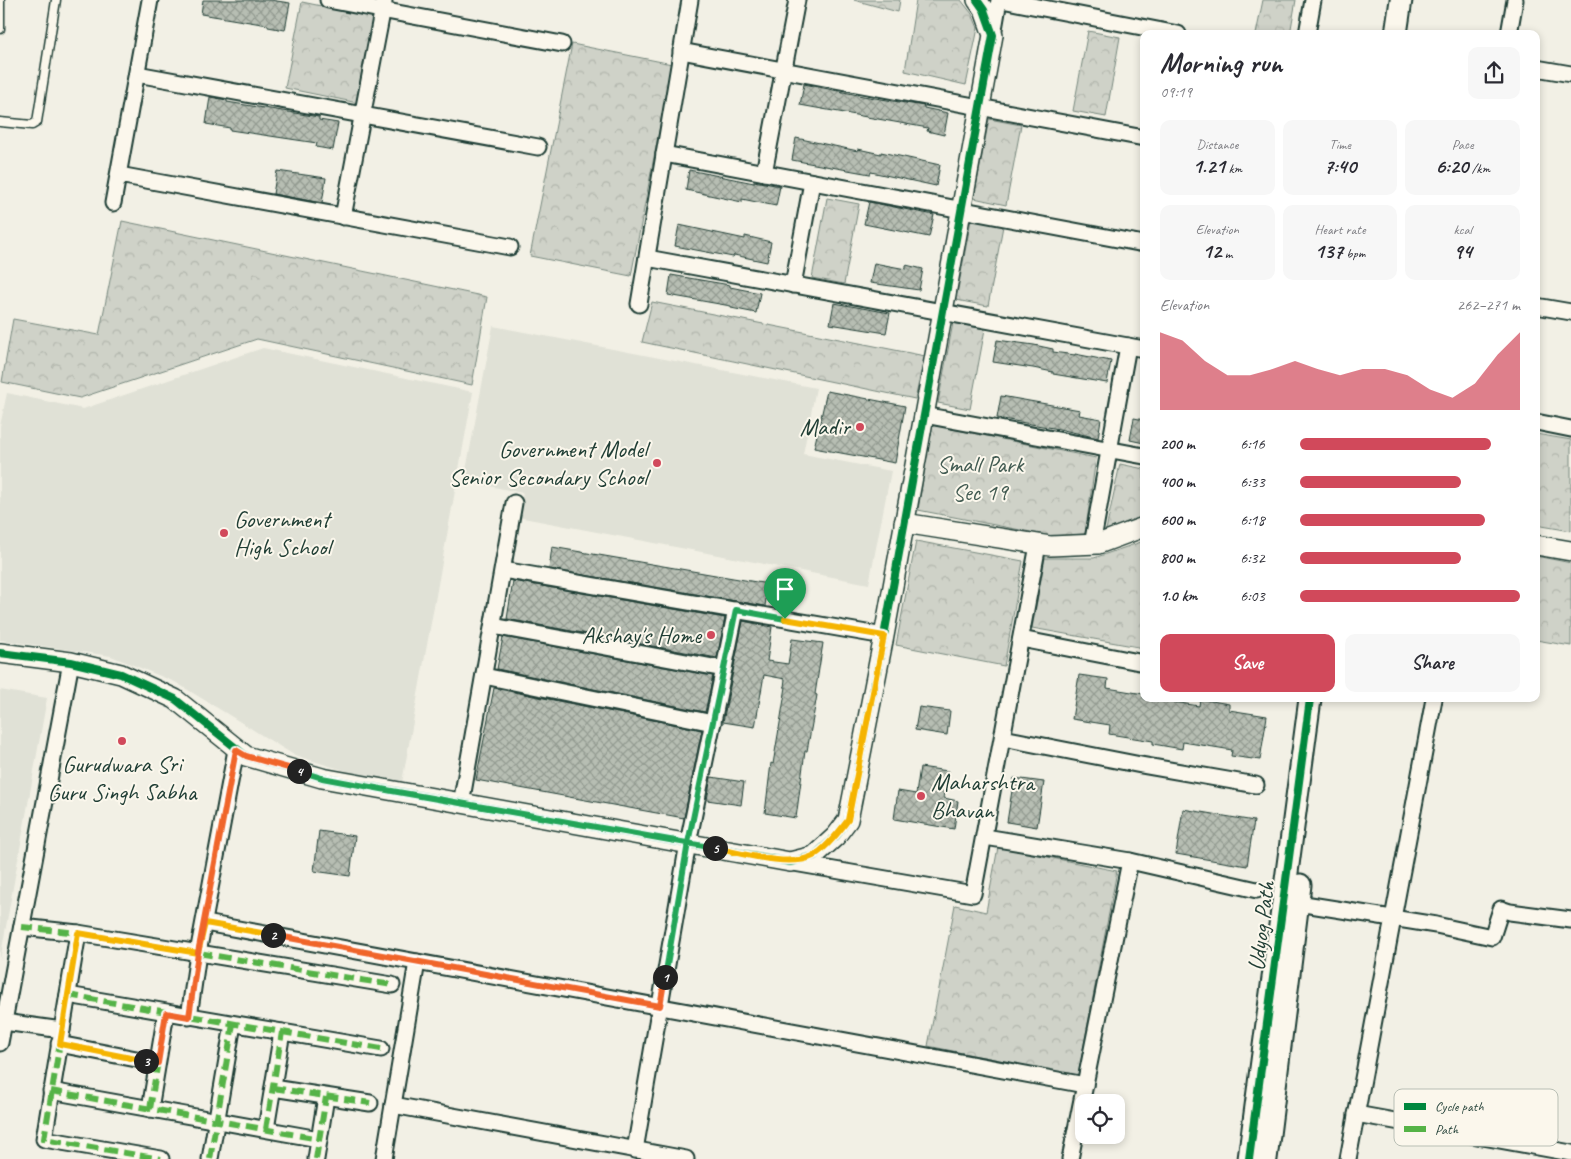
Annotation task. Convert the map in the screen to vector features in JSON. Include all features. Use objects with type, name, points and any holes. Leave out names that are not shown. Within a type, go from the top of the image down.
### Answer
[{"type":"main road","points":[[1397,30],[1401,0]]},
{"type":"main road","points":[[1410,30],[1414,0]]},
{"type":"main road","name":"Udyog Path","points":[[1249,1159],[1310,702]]},
{"type":"main road","name":"Udyog Path","points":[[1266,1159],[1324,702]]},
{"type":"street","points":[[113,204],[150,0]]},
{"type":"street","points":[[328,0],[384,5],[562,44]]},
{"type":"street","points":[[639,304],[690,0]]},
{"type":"street","points":[[764,173],[797,0]]},
{"type":"street","points":[[977,0],[984,10],[993,35]]},
{"type":"street","points":[[790,862],[814,856],[836,836],[848,820],[884,636],[942,312],[1001,0],[1157,30]]},
{"type":"street","points":[[1307,30],[1313,0]]},
{"type":"street","points":[[1510,30],[1515,0]]},
{"type":"street","points":[[343,216],[384,5]]},
{"type":"street","points":[[681,51],[1140,137]]},
{"type":"street","points":[[1540,69],[1571,74]]},
{"type":"street","points":[[137,74],[538,147]]},
{"type":"street","points":[[664,154],[1140,243]]},
{"type":"street","points":[[118,175],[510,247]]},
{"type":"street","points":[[793,285],[812,182]]},
{"type":"street","points":[[647,258],[1140,348]]},
{"type":"street","points":[[1540,307],[1571,312]]},
{"type":"street","points":[[1092,545],[1128,346]]},
{"type":"street","points":[[924,415],[1140,455]]},
{"type":"street","points":[[1540,423],[1571,429]]},
{"type":"street","points":[[461,804],[514,503]]},
{"type":"street","points":[[904,523],[1050,546],[1098,544],[1140,528]]},
{"type":"street","points":[[0,653],[71,662],[121,674],[174,700],[246,756],[322,778],[973,894],[1038,545]]},
{"type":"street","points":[[1540,546],[1571,551]]},
{"type":"street","points":[[503,570],[884,636]]},
{"type":"street","points":[[635,1150],[688,843],[736,610]]},
{"type":"street","points":[[493,626],[724,669]]},
{"type":"street","points":[[1021,640],[1140,662]]},
{"type":"street","points":[[0,1044],[71,662]]},
{"type":"street","points":[[484,676],[713,723]]},
{"type":"street","points":[[1348,1159],[1433,702]]},
{"type":"street","points":[[1003,738],[1150,767],[1256,785]]},
{"type":"street","points":[[189,1017],[198,953],[236,750]]},
{"type":"street","points":[[985,837],[1130,861],[1257,890]]},
{"type":"street","points":[[1070,1159],[1130,861]]},
{"type":"street","points":[[1298,903],[1436,925],[1492,937],[1501,909],[1510,912],[1571,920]]},
{"type":"street","points":[[205,923],[1085,1085]]},
{"type":"street","points":[[22,927],[78,933],[392,985]]},
{"type":"street","points":[[78,933],[44,1139],[161,1159]]},
{"type":"street","points":[[384,1159],[417,962]]},
{"type":"street","points":[[68,995],[381,1049]]},
{"type":"street","points":[[150,1109],[166,1013]]},
{"type":"street","points":[[4,1022],[158,1063]]},
{"type":"street","points":[[210,1159],[233,1024]]},
{"type":"street","points":[[266,1129],[282,1032]]},
{"type":"street","points":[[273,1088],[370,1103]]},
{"type":"street","points":[[51,1091],[319,1139]]},
{"type":"street","points":[[316,1159],[326,1097]]},
{"type":"street","points":[[393,1104],[686,1159]]},
{"type":"street","points":[[1356,1114],[1394,1121]]},
{"type":"street","points":[[1532,1146],[1571,1153]]},
{"type":"lane","points":[[0,0],[0,29]]},
{"type":"lane","points":[[0,122],[25,125],[32,125],[37,122],[56,0]]},
{"type":"shaded area","name":"Government Model Senior Secondary School","points":[[493,326],[816,388],[803,454],[891,471],[869,584],[518,517],[523,493],[464,481]]},
{"type":"shaded area","name":"Government High School","points":[[263,348],[473,392],[401,788],[294,755],[175,682],[111,656],[0,640],[0,426],[7,393],[83,409]]},
{"type":"shaded area","points":[[0,690],[47,698],[0,960]]},
{"type":"green space","points":[[854,0],[900,0],[898,12]]},
{"type":"green space","points":[[916,0],[961,0],[972,14],[978,28],[966,85],[905,71]]},
{"type":"green space","points":[[1263,0],[1296,0],[1291,30],[1257,30]]},
{"type":"green space","points":[[302,2],[375,17],[358,103],[285,88]]},
{"type":"green space","points":[[1088,31],[1120,37],[1106,117],[1073,111]]},
{"type":"green space","points":[[572,44],[672,64],[631,276],[530,256]]},
{"type":"green space","points":[[989,119],[1021,125],[1006,205],[974,198]]},
{"type":"green space","points":[[827,198],[859,204],[844,284],[812,278]]},
{"type":"green space","points":[[971,220],[1003,226],[988,306],[956,300]]},
{"type":"green space","points":[[122,221],[487,297],[472,385],[257,339],[80,398],[2,382],[13,319],[99,335]]},
{"type":"green space","points":[[652,302],[925,356],[915,399],[642,342]]},
{"type":"green space","points":[[953,323],[985,329],[970,409],[938,403]]},
{"type":"green space","name":"Small Park Sec 19","points":[[932,425],[1096,458],[1085,534],[1051,536],[918,510]]},
{"type":"green space","points":[[1540,435],[1571,440],[1571,531],[1540,526]]},
{"type":"green space","points":[[1120,464],[1140,468],[1140,517],[1106,530]]},
{"type":"green space","points":[[916,541],[1023,561],[1004,666],[896,645]]},
{"type":"green space","points":[[1140,542],[1140,647],[1032,628],[1045,558],[1094,558]]},
{"type":"green space","points":[[1540,557],[1571,563],[1571,646],[1540,641]]},
{"type":"green space","points":[[998,847],[1117,871],[1078,1076],[928,1046],[955,905],[986,912]]},
{"type":"building","points":[[203,0],[270,0],[290,3],[285,30],[268,27],[268,25],[201,14]]},
{"type":"building","points":[[804,84],[924,106],[924,108],[948,113],[944,135],[927,131],[928,128],[800,105]]},
{"type":"building","points":[[210,97],[227,100],[227,102],[319,117],[319,120],[338,123],[333,150],[316,147],[317,143],[230,130],[230,128],[206,124]]},
{"type":"building","points":[[796,138],[858,151],[858,149],[881,154],[881,152],[940,165],[936,186],[871,172],[870,174],[792,160]]},
{"type":"building","points":[[689,170],[754,183],[754,181],[780,186],[776,206],[742,199],[742,202],[686,190]]},
{"type":"building","points":[[277,171],[326,178],[322,203],[273,194]]},
{"type":"building","points":[[869,202],[934,215],[929,237],[864,224]]},
{"type":"building","points":[[679,225],[745,239],[745,236],[771,242],[767,262],[675,246]]},
{"type":"building","points":[[874,263],[906,269],[906,265],[923,269],[919,290],[870,283]]},
{"type":"building","points":[[671,275],[730,285],[730,287],[760,293],[756,313],[731,308],[731,306],[668,295]]},
{"type":"building","points":[[834,303],[890,313],[886,333],[830,324]]},
{"type":"building","points":[[997,340],[1034,345],[1053,349],[1053,352],[1111,361],[1107,383],[993,362]]},
{"type":"building","name":"Madir","points":[[827,391],[905,406],[895,463],[814,448]]},
{"type":"building","points":[[1001,396],[1080,410],[1079,415],[1101,419],[1098,438],[997,418]]},
{"type":"building","points":[[1134,418],[1140,419],[1140,442],[1130,440]]},
{"type":"building","points":[[552,547],[768,584],[765,606],[549,569]]},
{"type":"building","points":[[513,581],[725,618],[717,658],[507,619]]},
{"type":"building","points":[[743,621],[772,627],[767,661],[788,664],[792,639],[823,643],[815,694],[817,695],[807,751],[805,751],[796,818],[765,813],[771,763],[773,764],[786,687],[784,687],[785,679],[764,675],[755,727],[723,722]]},
{"type":"building","points":[[503,637],[713,676],[705,712],[497,669]]},
{"type":"building","points":[[1079,675],[1108,679],[1107,688],[1140,693],[1140,702],[1174,702],[1199,706],[1200,702],[1217,702],[1229,704],[1229,710],[1267,716],[1260,760],[1231,756],[1232,750],[1183,742],[1182,749],[1153,744],[1153,741],[1109,734],[1110,725],[1072,719]]},
{"type":"building","points":[[494,688],[702,730],[684,818],[476,780]]},
{"type":"building","points":[[919,707],[950,711],[947,735],[915,730]]},
{"type":"building","name":"Maharshtra Bhavan","points":[[920,767],[948,771],[944,798],[958,801],[954,829],[894,819],[898,791],[916,794]]},
{"type":"building","points":[[711,777],[744,782],[741,805],[707,800]]},
{"type":"building","points":[[1014,778],[1044,782],[1037,827],[1007,822]]},
{"type":"building","points":[[1183,809],[1254,821],[1247,866],[1176,854]]},
{"type":"building","points":[[319,831],[355,836],[350,876],[314,871]]},
{"type":"marked path","points":[[189,1017],[198,953],[205,923]]},
{"type":"marked path","points":[[22,927],[78,933],[392,985]]},
{"type":"marked path","points":[[78,933],[44,1139],[161,1159]]},
{"type":"marked path","points":[[68,995],[381,1049]]},
{"type":"marked path","points":[[150,1109],[166,1013]]},
{"type":"marked path","points":[[210,1159],[233,1024]]},
{"type":"marked path","points":[[266,1129],[282,1032]]},
{"type":"marked path","points":[[59,1044],[157,1063]]},
{"type":"marked path","points":[[273,1088],[370,1103]]},
{"type":"marked path","points":[[51,1091],[319,1139]]},
{"type":"marked path","points":[[316,1159],[326,1097]]},
{"type":"cycle path","points":[[0,653],[71,662],[121,674],[175,699],[246,756],[322,778],[790,862],[814,856],[836,836],[848,820],[884,636],[993,35],[984,10],[977,0]]},
{"type":"cycle path","points":[[1249,1159],[1310,702]]},
{"type":"place","name":"Madir","points":[[860,427]]},
{"type":"place","name":"Government Model Senior Secondary School","points":[[657,463]]},
{"type":"place","name":"Government High School","points":[[224,533]]},
{"type":"place","name":"Akshay's Home","points":[[711,635]]},
{"type":"place","name":"Gurudwara Sri Guru Singh Sabha","points":[[122,741]]},
{"type":"place","name":"Maharshtra Bhavan","points":[[921,796]]},
{"type":"route","points":[[785,619],[736,610],[688,843],[660,1006],[205,923],[198,953],[78,933],[60,1044],[158,1063],[166,1013],[189,1017],[198,953],[236,750],[246,756],[322,778],[461,804],[688,843],[790,862],[814,856],[836,836],[848,820],[884,636],[785,619]]}]
